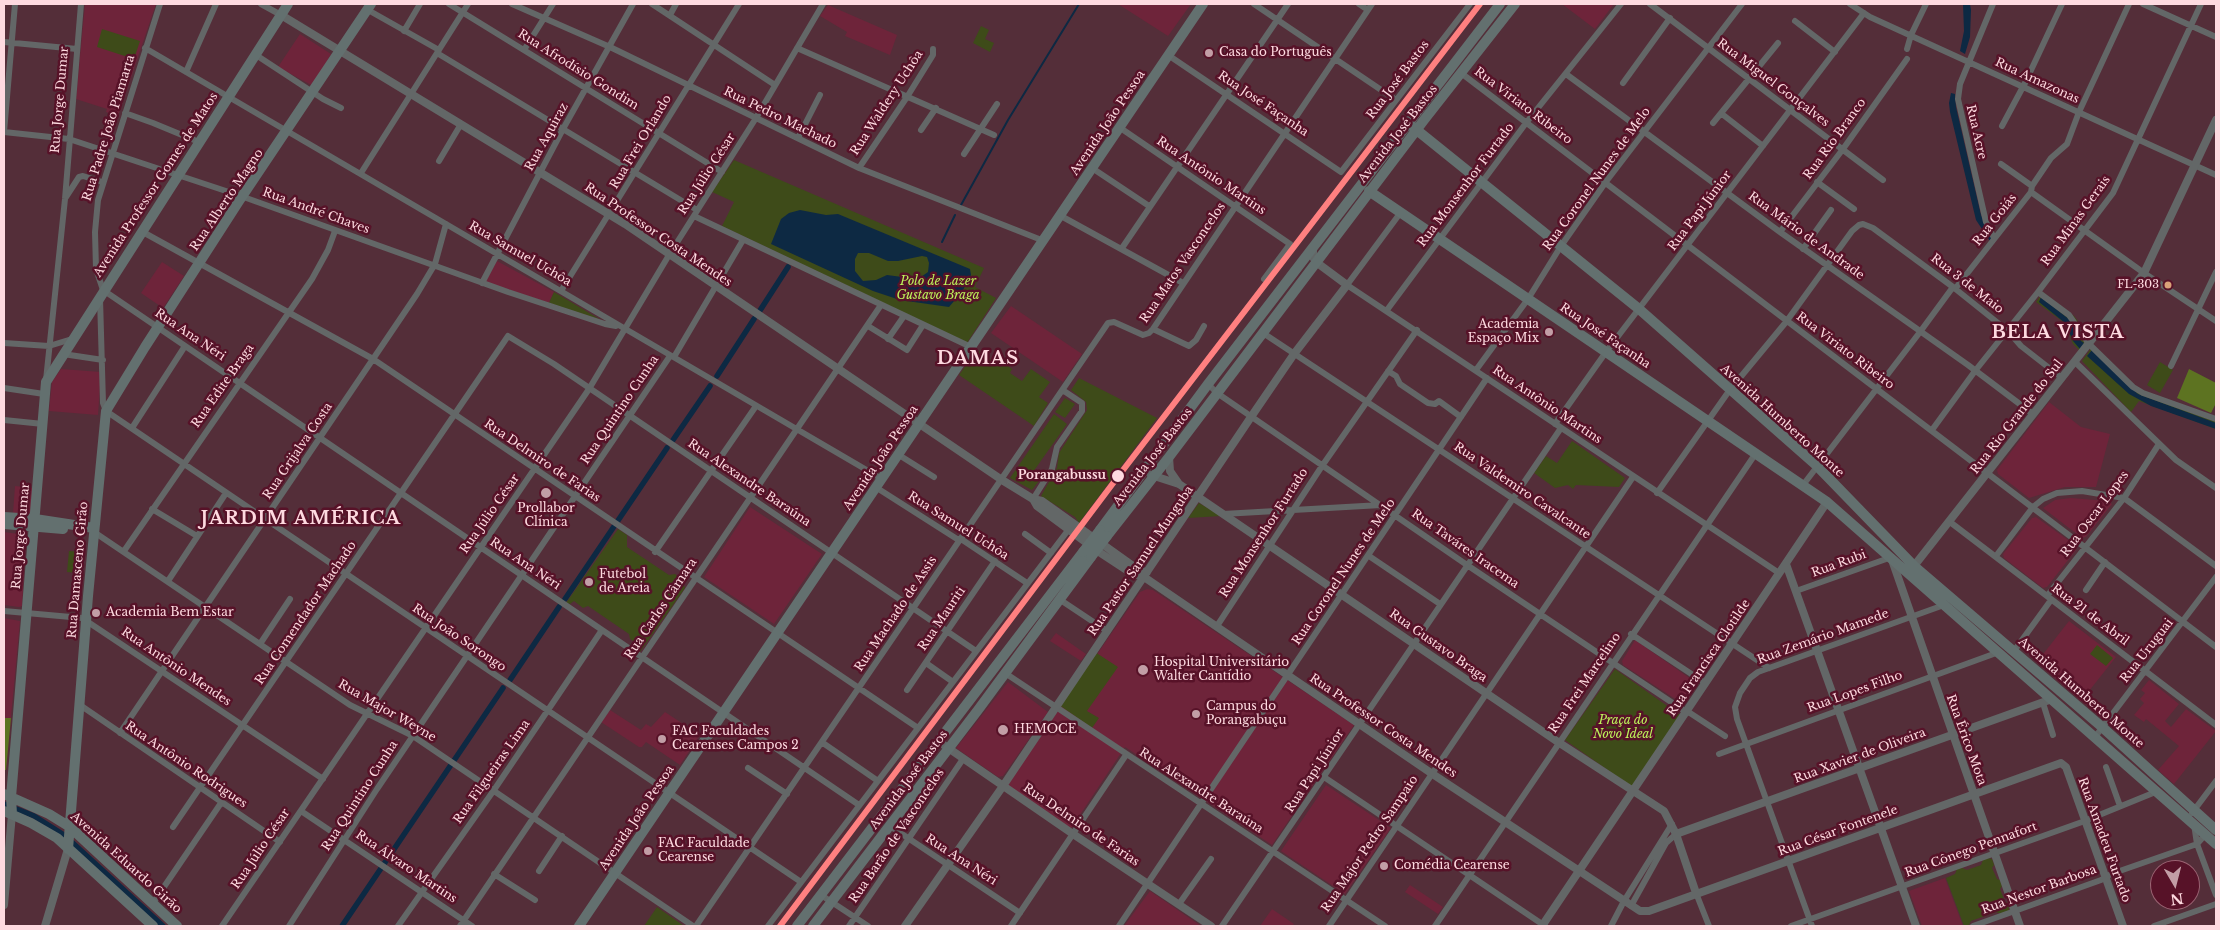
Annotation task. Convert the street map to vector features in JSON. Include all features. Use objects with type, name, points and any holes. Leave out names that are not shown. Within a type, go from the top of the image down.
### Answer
[{"type":"main road","name":"Avenida Professor Gomes de Matos","points":[[46,382],[288,4]]},
{"type":"main road","name":"Avenida João Pessoa","points":[[579,926],[1203,4]]},
{"type":"main road","name":"Avenida José Bastos","points":[[1103,533],[1154,476],[1263,333],[1369,191],[1472,39],[1500,4]]},
{"type":"main road","name":"Avenida José Bastos","points":[[797,926],[938,741],[1103,533],[1142,473],[1313,247],[1412,126],[1461,73],[1515,4]]},
{"type":"main road","name":"Rua Alberto Magno","points":[[106,411],[157,327],[370,7]]},
{"type":"main road","points":[[1472,39],[1481,46]]},
{"type":"main road","name":"Avenida Humberto Monte","points":[[1412,126],[1639,310],[1816,466],[1914,566],[2102,727],[2192,817],[2216,844]]},
{"type":"main road","name":"Rua José Façanha","points":[[1369,191],[1827,502]]},
{"type":"main road","name":"Rua Jorge Dumar","points":[[9,805],[46,382]]},
{"type":"main road","name":"Rua Damasceno Girão","points":[[69,838],[86,621],[106,411]]},
{"type":"main road","name":"Avenida Humberto Monte","points":[[1827,502],[1890,559],[1999,652],[2047,701],[2095,736],[2158,791],[2192,817],[2216,830]]},
{"type":"main road","points":[[4,517],[34,523],[94,530]]},
{"type":"main road","points":[[4,524],[34,523]]},
{"type":"main road","name":"Avenida José Bastos","points":[[813,926],[1005,673],[1059,599],[1087,554]]},
{"type":"main road","name":"Avenida Eduardo Girão","points":[[9,805],[49,814],[149,925]]},
{"type":"main road","name":"Avenida Eduardo Girão","points":[[9,805],[31,823],[57,838],[69,838],[153,903],[177,926]]},
{"type":"street","points":[[4,132],[15,4]]},
{"type":"street","name":"Rua Jorge Dumar","points":[[46,382],[65,199],[80,4]]},
{"type":"street","name":"Rua Padre João Piamarta","points":[[102,292],[96,269],[95,232],[98,200],[102,182],[160,4]]},
{"type":"street","points":[[186,72],[216,4]]},
{"type":"street","name":"Rua Professor Costa Mendes","points":[[261,4],[610,214],[919,425],[1002,480],[1033,499],[1042,501],[1288,675],[1627,904]]},
{"type":"street","points":[[404,31],[420,4]]},
{"type":"street","name":"Rua Afrodísio Gondim","points":[[449,4],[722,172]]},
{"type":"street","points":[[361,173],[468,4]]},
{"type":"street","name":"Rua Pedro Machado","points":[[515,4],[543,19],[610,47],[859,168],[1044,241]]},
{"type":"street","points":[[524,50],[553,4]]},
{"type":"street","name":"Rua Aquiraz","points":[[482,283],[540,172],[633,4]]},
{"type":"street","points":[[652,4],[774,85]]},
{"type":"street","points":[[670,15],[676,4]]},
{"type":"street","name":"Rua Frei Orlando","points":[[561,291],[739,4]]},
{"type":"street","name":"Rua Júlio César","points":[[222,926],[589,389],[621,327],[756,118],[823,4]]},
{"type":"street","points":[[1254,4],[1396,100]]},
{"type":"street","points":[[1122,248],[1288,4]]},
{"type":"street","points":[[1359,4],[1370,7]]},
{"type":"street","name":"Rua José Bastos","points":[[1344,171],[1470,4]]},
{"type":"street","name":"Rua Monsenhor Furtado","points":[[1387,310],[1526,123],[1622,4]]},
{"type":"street","name":"Rua Miguel Gonçalves","points":[[1650,4],[1883,180]]},
{"type":"street","name":"Rua Coronel Nunes de Melo","points":[[1476,370],[1528,299],[1561,246],[1605,183],[1742,4]]},
{"type":"street","points":[[1907,49],[1911,35],[1926,4]]},
{"type":"street","name":"Rua Acre","points":[[1993,4],[1968,61],[1959,88],[1958,106],[1986,222],[1994,238]]},
{"type":"street","points":[[2002,126],[2062,4]]},
{"type":"street","name":"Rua Goiás","points":[[1803,485],[1876,388],[2032,189],[2051,158],[2067,144],[2079,112],[2129,4]]},
{"type":"street","points":[[2143,4],[2216,37]]},
{"type":"street","name":"Rua Minas Gerais","points":[[1932,430],[1975,371],[2008,331],[2113,193],[2201,4]]},
{"type":"street","name":"Rua Amazonas","points":[[1853,5],[1864,13],[2216,175]]},
{"type":"street","points":[[370,7],[404,31],[563,130],[636,172],[696,213],[743,240],[971,347]]},
{"type":"street","name":"Rua Matos Vasconcelos","points":[[1119,324],[1143,335],[1153,329],[1370,7]]},
{"type":"street","name":"Rua Papi Júnior","points":[[1554,424],[1606,352],[1864,13]]},
{"type":"street","points":[[1622,83],[1670,18]]},
{"type":"street","points":[[1795,21],[1835,52]]},
{"type":"street","points":[[4,42],[77,49]]},
{"type":"street","points":[[1713,123],[1778,42]]},
{"type":"street","name":"Rua Samuel Uchôa","points":[[146,48],[797,430],[879,483],[955,538],[962,539],[1027,583]]},
{"type":"street","points":[[797,48],[994,135]]},
{"type":"street","name":"Rua Waldery Uchôa","points":[[859,168],[907,97],[933,55],[934,49]]},
{"type":"street","points":[[256,55],[341,108]]},
{"type":"street","name":"Rua José Façanha","points":[[1168,55],[1336,170],[1344,171]]},
{"type":"street","name":"Rua Rio Branco","points":[[1780,232],[1843,149],[1907,59]]},
{"type":"street","name":"Rua Viriato Ribeiro","points":[[1461,73],[1689,245],[1786,322],[1932,430],[2216,647]]},
{"type":"street","name":"Rua Mário de Andrade","points":[[1566,74],[1780,232],[2033,414]]},
{"type":"street","points":[[798,138],[820,95]]},
{"type":"street","points":[[964,154],[997,104]]},
{"type":"street","points":[[921,130],[936,108]]},
{"type":"street","points":[[124,113],[153,122],[199,142]]},
{"type":"street","points":[[1722,114],[1763,146]]},
{"type":"street","name":"Rua Rio Grande do Sul","points":[[1914,566],[2144,273],[2216,120]]},
{"type":"street","points":[[439,161],[462,124]]},
{"type":"street","name":"Rua Antônio Martins","points":[[1119,127],[1290,244],[1264,279]]},
{"type":"street","name":"Rua André Chaves","points":[[4,132],[69,139],[178,174],[482,283],[605,324],[621,327]]},
{"type":"street","points":[[2001,164],[2085,231],[2216,321]]},
{"type":"street","points":[[1092,168],[1149,206]]},
{"type":"street","name":"Rua Jorge Dumar","points":[[65,199],[79,177],[83,176],[102,182]]},
{"type":"street","points":[[1817,182],[1854,209]]},
{"type":"street","points":[[1804,249],[1831,210]]},
{"type":"street","name":"Rua Pastor Samuel Munguba","points":[[905,926],[1003,786],[1250,417],[1294,354],[1401,212]]},
{"type":"street","points":[[1061,216],[1184,283]]},
{"type":"street","name":"Rua Grijalva Costa","points":[[120,733],[204,607],[266,519],[434,266],[446,224]]},
{"type":"street","name":"Rua 3 de Maio","points":[[1827,265],[1852,231],[1863,224],[1873,228],[1954,288],[2008,331],[2021,346],[2062,378]]},
{"type":"street","name":"Rua Edite Braga","points":[[124,551],[319,268],[335,230]]},
{"type":"street","name":"Rua Delmiro de Farias","points":[[141,231],[373,359],[453,415],[918,728]]},
{"type":"street","name":"Rua Quintino Cunha","points":[[289,926],[344,839],[466,657],[672,356],[743,240]]},
{"type":"street","points":[[1313,247],[1313,257],[1316,262]]},
{"type":"street","name":"Rua Antônio Martins","points":[[1316,262],[1554,424],[1779,573]]},
{"type":"street","points":[[1657,493],[1729,391],[1786,322],[1827,265]]},
{"type":"street","points":[[2171,366],[2216,272]]},
{"type":"street","name":"Rua Ana Néri","points":[[102,292],[240,382],[859,806]]},
{"type":"street","name":"Rua Damasceno Girão","points":[[102,292],[103,403],[106,411]]},
{"type":"street","points":[[2038,292],[2069,315],[2089,344],[2133,386],[2143,393],[2215,416]]},
{"type":"street","name":"Rua Carlos Câmara","points":[[461,923],[881,305]]},
{"type":"street","points":[[888,339],[904,316]]},
{"type":"street","name":"Rua Machado de Assis","points":[[694,926],[823,743],[1064,391],[1108,323],[1114,322],[1119,324]]},
{"type":"street","points":[[868,326],[907,350],[923,325]]},
{"type":"street","points":[[1153,329],[1189,346],[1196,340],[1204,326]]},
{"type":"street","name":"Rua Monsenhor Furtado","points":[[1217,626],[1322,466],[1417,330]]},
{"type":"street","name":"Rua Valdemiro Cavalcante","points":[[1263,333],[1769,668]]},
{"type":"street","name":"Rua Alexandre Baraúna","points":[[508,336],[671,443],[750,499],[976,651]]},
{"type":"street","name":"Rua Comendador Machado","points":[[173,827],[508,336]]},
{"type":"street","points":[[4,344],[49,346],[72,339]]},
{"type":"street","points":[[132,428],[185,346]]},
{"type":"street","points":[[63,354],[103,360]]},
{"type":"street","points":[[2078,359],[2181,464],[2216,488]]},
{"type":"street","points":[[1388,371],[1396,376],[1400,384],[1428,403],[1435,404],[1439,401],[1461,417]]},
{"type":"street","name":"Rua Coronel Nunes de Melo","points":[[1119,926],[1342,594],[1370,556],[1487,378]]},
{"type":"street","name":"Rua Taváres Iracema","points":[[1208,384],[1216,394],[1397,515],[1540,615],[1725,736]]},
{"type":"street","points":[[4,388],[44,394]]},
{"type":"street","points":[[1033,499],[1052,469],[1057,447],[1082,411],[1082,403],[1064,391]]},
{"type":"street","points":[[656,552],[756,406]]},
{"type":"street","name":"Rua João Sorongo","points":[[106,411],[547,712],[801,882]]},
{"type":"street","points":[[4,420],[43,424]]},
{"type":"street","name":"Rua Papi Júnior","points":[[1222,926],[1274,853],[1414,642],[1561,428]]},
{"type":"street","name":"Rua Oscar Lopes","points":[[2014,651],[2049,598],[2085,547],[2124,498],[2160,444]]},
{"type":"street","name":"Rua Frei Marcelino","points":[[1435,926],[1468,874],[1658,594],[1756,453]]},
{"type":"street","points":[[899,455],[934,478]]},
{"type":"street","points":[[1169,457],[1170,471],[1179,484]]},
{"type":"street","name":"Rua Gustavo Braga","points":[[1142,473],[1179,484],[1198,496],[1558,742],[1664,812],[1676,834],[1696,893]]},
{"type":"street","name":"Rua Major Pedro Sampaio","points":[[1329,926],[1633,477]]},
{"type":"street","points":[[1996,556],[2033,507],[2049,496],[2067,492],[2094,492],[2124,498],[2216,566]]},
{"type":"street","points":[[168,581],[226,493]]},
{"type":"street","name":"Rua Professor Costa Mendes","points":[[1033,499],[1037,506],[1131,573],[1146,574]]},
{"type":"street","name":"Rua Francisca Clotilde","points":[[1543,926],[1827,502]]},
{"type":"street","points":[[1223,514],[1381,505]]},
{"type":"street","points":[[152,509],[197,536]]},
{"type":"street","name":"Rua 21 de Abril","points":[[1950,522],[2216,725]]},
{"type":"street","name":"Avenida José Bastos","points":[[768,926],[1069,528]]},
{"type":"street","name":"Rua Major Weyne","points":[[94,530],[350,705],[413,736],[694,926]]},
{"type":"street","points":[[1025,534],[1050,553]]},
{"type":"street","points":[[1370,556],[1440,604]]},
{"type":"street","name":"Rua Rubi","points":[[1796,591],[1890,559]]},
{"type":"street","name":"Rua Érico Mota","points":[[1890,559],[2020,926]]},
{"type":"street","name":"Rua Mauriti","points":[[907,690],[995,561]]},
{"type":"street","points":[[2086,590],[2105,562]]},
{"type":"street","points":[[1786,564],[1916,926]]},
{"type":"street","name":"Rua Uruguai","points":[[2095,736],[2184,622],[2216,577]]},
{"type":"street","points":[[260,644],[290,599]]},
{"type":"street","points":[[1059,599],[1107,631]]},
{"type":"street","name":"Rua Zemário Mamede","points":[[1811,923],[1737,719],[1737,701],[1740,693],[1750,678],[1758,672],[1944,605]]},
{"type":"street","name":"Rua Antônio Mendes","points":[[4,611],[82,618],[322,779]]},
{"type":"street","name":"Rua Filgueiras Lima","points":[[398,926],[494,790],[602,630]]},
{"type":"street","points":[[1631,634],[1705,683]]},
{"type":"street","name":"Rua Lopes Filho","points":[[1719,754],[1999,652]]},
{"type":"street","points":[[926,663],[953,682]]},
{"type":"street","name":"Rua Alexandre Baraúna","points":[[1005,673],[1385,926]]},
{"type":"street","points":[[2047,701],[2053,736]]},
{"type":"street","name":"Rua Xavier de Oliveira","points":[[1676,834],[2047,701]]},
{"type":"street","name":"Rua Antônio Rodrigues","points":[[80,705],[280,842]]},
{"type":"street","name":"Rua Delmiro de Farias","points":[[938,741],[1073,834],[1212,926]]},
{"type":"street","points":[[823,743],[878,781]]},
{"type":"street","points":[[1011,926],[1126,755]]},
{"type":"street","name":"Rua Barão de Vasconcelos","points":[[850,926],[963,759]]},
{"type":"street","name":"Rua César Fontenele","points":[[1627,904],[1640,911],[1649,911],[2061,764]]},
{"type":"street","name":"Rua Amadeu Furtado","points":[[2061,764],[2066,767],[2123,926]]},
{"type":"street","points":[[2106,767],[2120,806]]},
{"type":"street","points":[[748,768],[786,794]]},
{"type":"street","points":[[1324,777],[1543,926]]},
{"type":"street","points":[[2216,781],[2192,817],[2197,844],[2216,895]]},
{"type":"street","name":"Rua Cônego Pennafort","points":[[1791,926],[1811,923],[1902,887],[2085,821],[2158,791]]},
{"type":"street","points":[[153,903],[221,803]]},
{"type":"street","name":"Rua Jorge Dumar","points":[[4,905],[9,805]]},
{"type":"street","name":"Rua Álvaro Martins","points":[[301,811],[422,892],[461,923],[472,926]]},
{"type":"street","points":[[1611,926],[1627,904],[1660,849],[1672,824]]},
{"type":"street","name":"Rua Ana Néri","points":[[890,826],[1020,912]]},
{"type":"street","points":[[1660,849],[1676,834]]},
{"type":"street","name":"Rua Nestor Barbosa","points":[[1972,926],[2197,844],[2206,834]]},
{"type":"street","points":[[539,871],[562,836]]},
{"type":"street","points":[[45,926],[69,838]]},
{"type":"street","points":[[1179,904],[1211,859]]},
{"type":"street","points":[[494,874],[535,900]]},
{"type":"street","points":[[1696,893],[1708,926]]},
{"type":"street","points":[[821,895],[868,926]]},
{"type":"street","points":[[2154,926],[2216,904]]},
{"type":"shaded area","points":[[85,4],[156,4],[118,116],[106,112],[107,109],[76,99]]},
{"type":"shaded area","points":[[1118,4],[1191,4],[1168,36]]},
{"type":"shaded area","points":[[1562,4],[1614,4],[1595,29]]},
{"type":"shaded area","points":[[828,5],[897,35],[890,55],[845,36],[847,32],[820,16]]},
{"type":"shaded area","points":[[300,34],[331,54],[313,86],[278,67]]},
{"type":"shaded area","points":[[497,261],[554,292],[549,303],[485,282]]},
{"type":"shaded area","points":[[162,262],[184,276],[163,308],[141,293]]},
{"type":"shaded area","points":[[1011,306],[1082,354],[1063,382],[991,333]]},
{"type":"shaded area","points":[[61,369],[101,372],[98,415],[49,411],[52,382]]},
{"type":"shaded area","points":[[2049,402],[2081,427],[2110,434],[2096,487],[2065,487],[2029,498],[1998,474],[1997,470]]},
{"type":"shaded area","points":[[15,486],[33,488],[31,512],[28,514],[13,513]]},
{"type":"shaded area","points":[[2071,498],[2107,501],[2112,504],[2086,537],[2082,538],[2043,508],[2055,500]]},
{"type":"shaded area","points":[[750,507],[822,554],[774,624],[704,577]]},
{"type":"shaded area","points":[[2036,517],[2075,545],[2076,550],[2047,587],[2043,588],[2004,558],[2003,554],[2032,518]]},
{"type":"shaded area","points":[[4,532],[26,535],[22,606],[19,607],[4,605]]},
{"type":"shaded area","name":"Campus do Porangabuçu","points":[[1147,589],[1153,590],[1354,725],[1272,845],[1125,747],[1070,830],[1006,786],[1140,592]]},
{"type":"shaded area","points":[[4,618],[20,621],[6,770],[4,770]]},
{"type":"shaded area","points":[[2069,621],[2116,657],[2081,701],[2037,662]]},
{"type":"shaded area","points":[[1056,633],[1086,654],[1081,661],[1050,641]]},
{"type":"shaded area","points":[[1635,640],[1698,684],[1683,704],[1623,665],[1622,661]]},
{"type":"shaded area","points":[[2149,680],[2179,704],[2165,721],[2171,727],[2186,709],[2216,731],[2174,784],[2158,770],[2179,746],[2146,719],[2144,722],[2134,715],[2144,703],[2140,699],[2145,693],[2141,690]]},
{"type":"shaded area","name":"HEMOCE","points":[[1008,682],[1048,712],[1003,776],[998,777],[956,748]]},
{"type":"shaded area","name":"FAC Faculdades Cearenses Campos 2","points":[[610,710],[641,730],[646,724],[651,727],[665,712],[700,735],[680,765],[646,742],[642,747],[639,747],[601,722]]},
{"type":"shaded area","points":[[1326,785],[1391,828],[1345,894],[1281,851]]},
{"type":"shaded area","points":[[1945,878],[1963,926],[1922,926],[1909,891]]},
{"type":"shaded area","points":[[1410,885],[1443,907],[1438,914],[1405,892]]},
{"type":"shaded area","points":[[1150,891],[1201,926],[1124,926]]},
{"type":"shaded area","points":[[1272,909],[1294,924],[1292,926],[1260,926]]},
{"type":"green space","points":[[981,26],[989,30],[985,39],[994,43],[990,52],[973,43]]},
{"type":"green space","points":[[102,29],[140,41],[134,59],[97,47]]},
{"type":"green space","name":"Polo de Lazer Gustavo Braga","points":[[734,160],[984,268],[975,287],[996,298],[967,343],[722,226],[734,202],[712,192]]},
{"type":"green space","points":[[554,292],[601,320],[549,303]]},
{"type":"green space","points":[[2043,292],[2074,316],[2090,337],[2080,351],[2073,344],[2062,321],[2036,302]]},
{"type":"green space","points":[[2092,347],[2136,388],[2216,419],[2216,429],[2139,401],[2131,412],[2082,361]]},
{"type":"green space","points":[[977,350],[1001,367],[1004,363],[1012,369],[1010,373],[1022,381],[1031,369],[1050,382],[1039,397],[1048,403],[1034,426],[959,375]]},
{"type":"green space","points":[[2160,362],[2173,370],[2160,393],[2147,385]]},
{"type":"green space","points":[[2189,369],[2216,383],[2216,403],[2211,413],[2177,398]]},
{"type":"green space","points":[[1079,378],[1157,418],[1079,523],[1075,517],[1041,496],[1057,468],[1059,453],[1087,410],[1086,402],[1071,390]]},
{"type":"green space","points":[[1065,398],[1075,404],[1065,418],[1055,412]]},
{"type":"green space","points":[[1054,414],[1067,424],[1033,472],[1042,477],[1032,490],[1010,478]]},
{"type":"green space","points":[[1572,441],[1625,478],[1619,487],[1576,485],[1573,489],[1568,485],[1555,488],[1534,473],[1546,456],[1557,463]]},
{"type":"green space","points":[[1199,503],[1221,516],[1188,518]]},
{"type":"green space","points":[[618,529],[627,535],[627,547],[669,575],[675,574],[682,580],[685,588],[640,652],[633,647],[635,642],[630,639],[629,634],[588,606],[583,608],[574,601],[570,604],[566,603]]},
{"type":"green space","points":[[69,551],[82,552],[80,573],[67,572]]},
{"type":"green space","points":[[2097,645],[2113,658],[2106,666],[2090,654]]},
{"type":"green space","points":[[1095,652],[1118,667],[1087,711],[1099,718],[1092,728],[1059,705]]},
{"type":"green space","name":"Praça do Novo Ideal","points":[[1615,669],[1680,715],[1632,787],[1565,740]]},
{"type":"green space","points":[[4,718],[11,718],[6,770],[4,770]]},
{"type":"green space","points":[[1992,859],[1994,865],[1992,868],[1997,879],[2000,880],[2002,886],[2000,889],[2005,902],[2008,903],[2009,911],[2001,914],[1996,912],[1971,921],[1969,925],[1964,926],[1946,878],[1955,874],[1957,869],[1967,870],[1981,865],[1983,860]]},
{"type":"green space","points":[[657,907],[684,926],[644,926]]},
{"type":"water","points":[[1963,4],[1970,4],[1971,10],[1970,37],[1965,54],[1960,51],[1964,31]]},
{"type":"water","points":[[1951,93],[1955,94],[1956,107],[1981,215],[1993,237],[1990,241],[1976,220],[1950,112]]},
{"type":"water","points":[[800,210],[826,215],[838,214],[970,269],[971,275],[962,292],[949,307],[900,300],[873,291],[771,244],[781,219],[789,213]],"holes":[[[858,253],[869,253],[888,261],[922,256],[927,257],[929,263],[928,272],[921,277],[910,278],[887,275],[876,280],[863,281],[855,271],[855,259]]]},
{"type":"water","points":[[2041,297],[2070,320],[2081,341],[2084,343],[2080,349],[2073,341],[2065,323],[2039,302]]},
{"type":"water","points":[[2092,350],[2138,394],[2216,423],[2216,429],[2151,406],[2129,394],[2087,356]]},
{"type":"waterway","points":[[961,205],[1008,120],[1079,4]]},
{"type":"waterway","points":[[942,242],[955,215]]},
{"type":"waterway","points":[[759,312],[788,267]]},
{"type":"waterway","points":[[717,376],[754,319]]},
{"type":"waterway","points":[[673,440],[710,386]]},
{"type":"waterway","points":[[565,599],[667,448]]},
{"type":"waterway","points":[[510,680],[559,607]]},
{"type":"waterway","points":[[342,926],[503,688]]},
{"type":"waterway","points":[[4,804],[34,816],[64,835],[163,926]]},
{"type":"transit line","points":[[780,926],[1120,474],[1480,4]]},
{"type":"place","name":"Casa do Português","points":[[1209,53]]},
{"type":"place","name":"FL-303","points":[[2168,285]]},
{"type":"place","name":"Academia Espaço Mix","points":[[1549,332]]},
{"type":"place","name":"Porangabussu","points":[[1118,476]]},
{"type":"place","name":"Prollabor Clínica","points":[[546,493]]},
{"type":"place","name":"Futebol de Areia","points":[[589,582]]},
{"type":"place","name":"Academia Bem Estar","points":[[96,613]]},
{"type":"place","name":"Hospital Universitário Walter Cantídio","points":[[1143,670]]},
{"type":"place","name":"Campus do Porangabuçu","points":[[1196,714]]},
{"type":"place","name":"HEMOCE","points":[[1003,730]]},
{"type":"place","name":"FAC Faculdades Cearenses Campos 2","points":[[662,739]]},
{"type":"place","name":"FAC Faculdade Cearense","points":[[648,851]]},
{"type":"place","name":"Comédia Cearense","points":[[1384,866]]},
{"type":"district","name":"BELA VISTA","points":[[2058,333]]},
{"type":"district","name":"DAMAS","points":[[978,359]]},
{"type":"district","name":"JARDIM AMÉRICA","points":[[301,519]]}]
